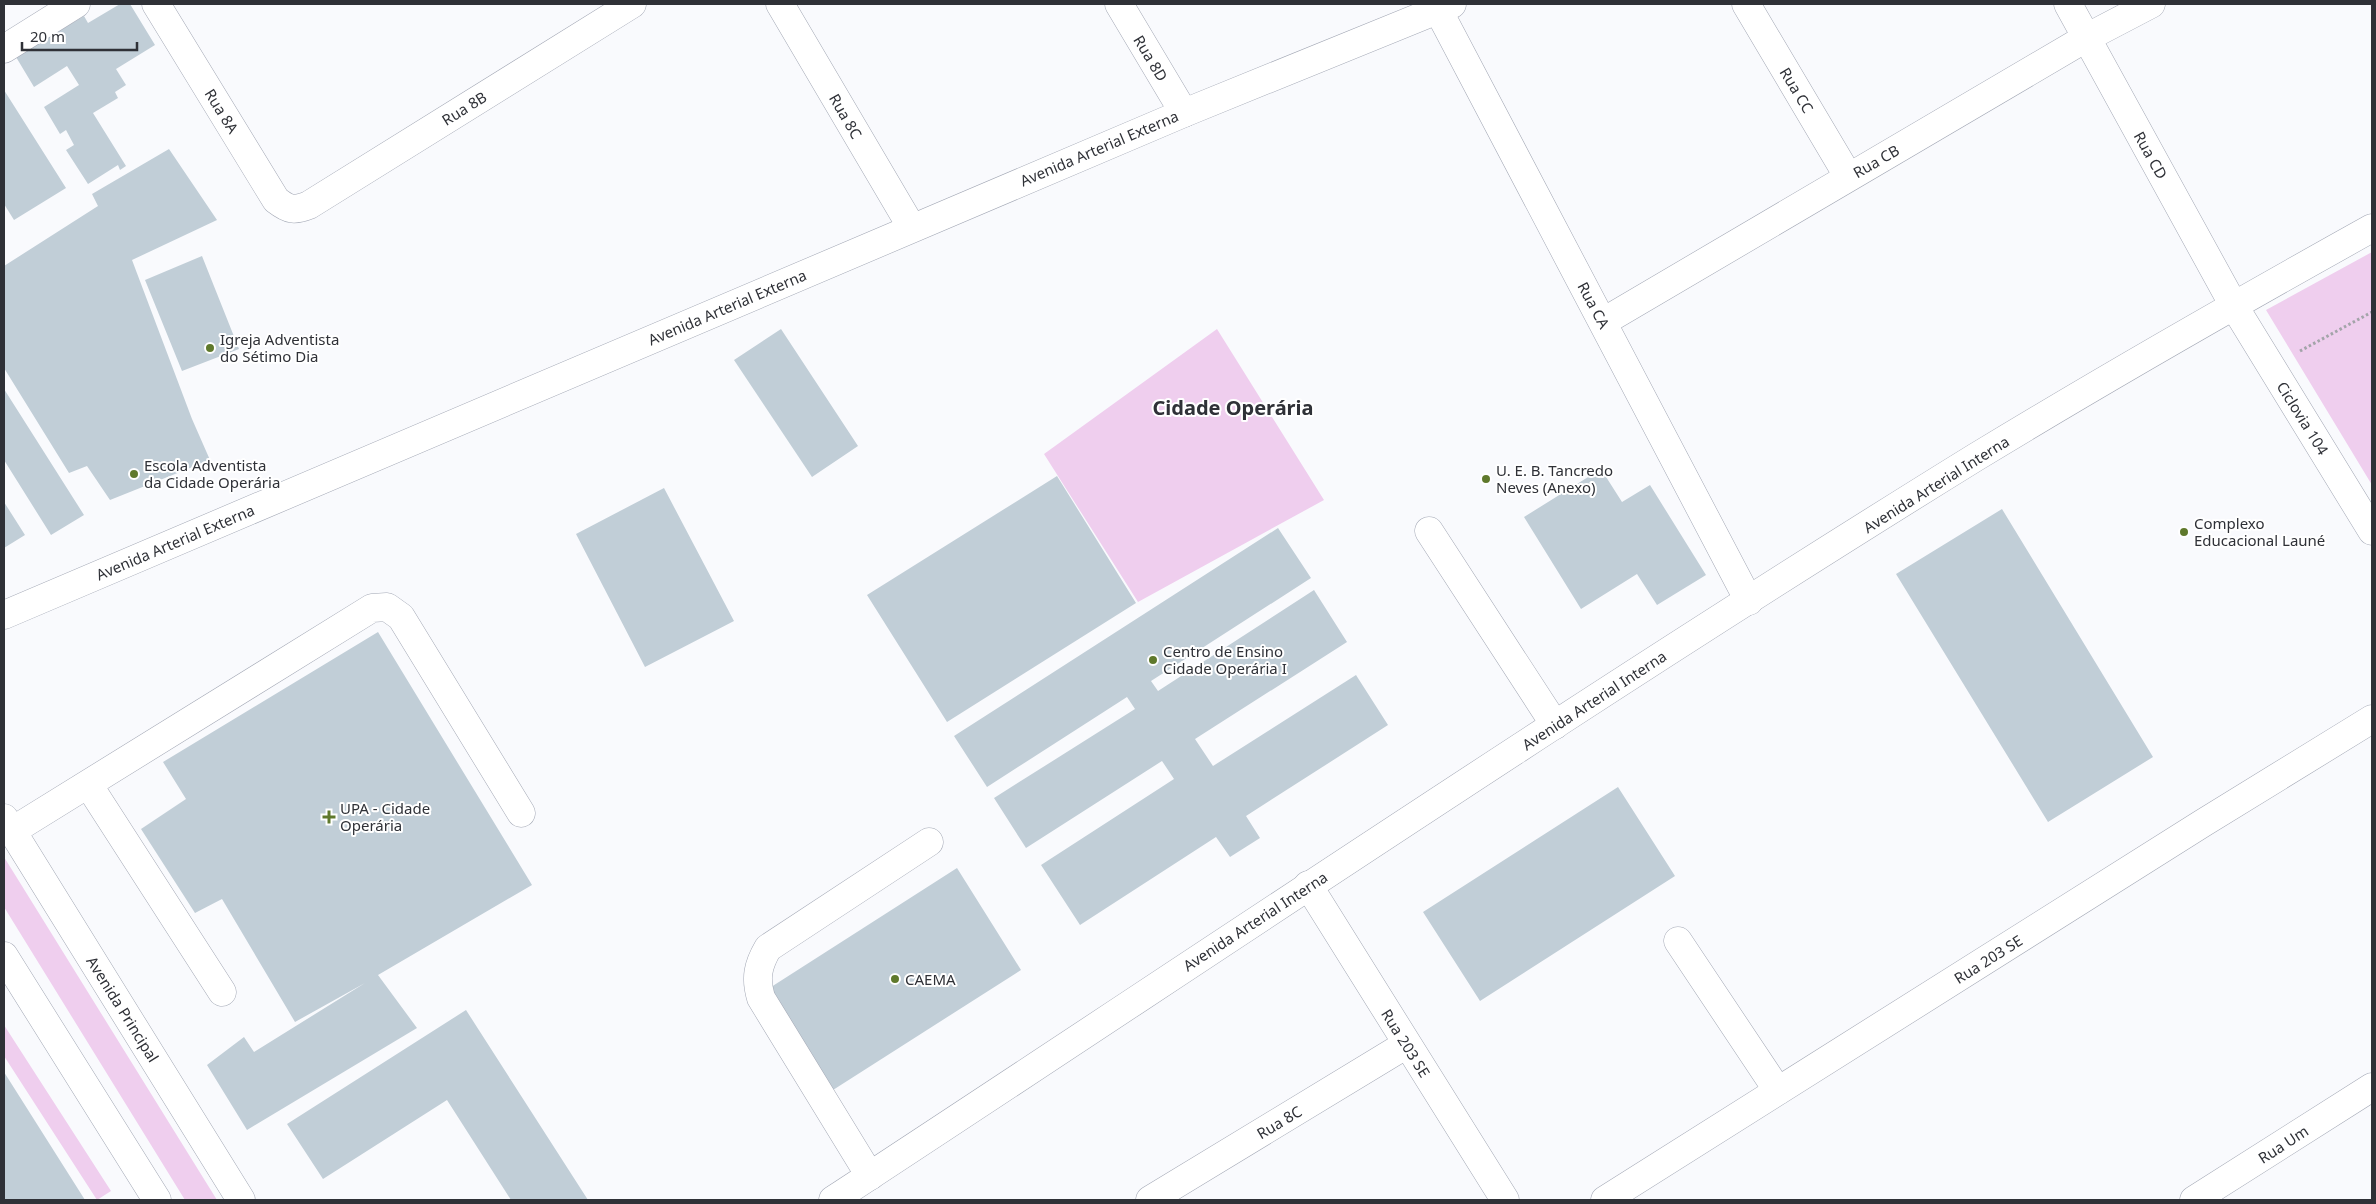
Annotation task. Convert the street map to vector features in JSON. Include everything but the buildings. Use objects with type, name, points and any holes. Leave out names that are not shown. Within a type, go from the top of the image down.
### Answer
[{"type":"street","points":[[4,50],[76,4]]},
{"type":"street","name":"Rua 8A","points":[[156,4],[276,200],[287,208],[296,210]]},
{"type":"street","name":"Rua 8B","points":[[296,210],[309,205],[632,4]]},
{"type":"street","name":"Rua 8C","points":[[780,4],[912,228]]},
{"type":"street","name":"Rua 8D","points":[[1119,4],[1184,112]]},
{"type":"street","name":"Rua CC","points":[[1746,4],[1848,176]]},
{"type":"street","name":"Rua CD","points":[[2068,4],[2234,306]]},
{"type":"street","name":"Rua CB","points":[[1603,322],[1848,176],[2086,38],[2151,4]]},
{"type":"street","name":"Avenida Arterial Externa","points":[[4,615],[1184,112],[1442,6]]},
{"type":"street","name":"Rua CA","points":[[1442,6],[1603,322],[1749,601]]},
{"type":"street","name":"Avenida Arterial Interna","points":[[841,1198],[870,1176],[1308,885],[1749,601],[1978,456],[2234,306],[2372,228]]},
{"type":"street","name":"Ciclovia 104","points":[[2234,306],[2372,530]]},
{"type":"street","points":[[1429,531],[1555,725]]},
{"type":"street","points":[[8,825],[88,784],[372,608],[386,607],[401,617],[520,813]]},
{"type":"street","name":"Rua 203 SE","points":[[1605,1200],[2203,823],[2372,720]]},
{"type":"street","points":[[88,784],[222,992]]},
{"type":"street","name":"Avenida Principal","points":[[8,825],[241,1200]]},
{"type":"street","points":[[870,1176],[761,998],[757,984],[759,963],[768,948],[929,842]]},
{"type":"street","name":"Rua 203 SE","points":[[1308,885],[1505,1200]]},
{"type":"street","points":[[1678,941],[1778,1091]]},
{"type":"street","points":[[4,956],[157,1200]]},
{"type":"street","name":"Rua 8C","points":[[1150,1200],[1407,1044]]},
{"type":"street","name":"Rua Um","points":[[2194,1200],[2372,1087]]},
{"type":"path","points":[[2271,367],[2372,312]]},
{"type":"shaded area","points":[[2372,252],[2372,485],[2266,310]]},
{"type":"shaded area","points":[[1217,329],[1324,500],[1138,602],[1044,454]]},
{"type":"shaded area","points":[[4,857],[217,1200],[185,1200],[4,907]]},
{"type":"shaded area","points":[[4,1025],[111,1191],[97,1200],[4,1056]]},
{"type":"place","name":"Igreja Adventista do Sétimo Dia","points":[[210,348]]},
{"type":"place","name":"Escola Adventista da Cidade Operária","points":[[134,474]]},
{"type":"place","name":"U. E. B. Tancredo Neves (Anexo)","points":[[1486,479]]},
{"type":"place","name":"Complexo Educacional Launé","points":[[2184,532]]},
{"type":"place","name":"Centro de Ensino Cidade Operária I","points":[[1153,660]]},
{"type":"place","name":"UPA - Cidade Operária","points":[[329,817]]},
{"type":"place","name":"CAEMA","points":[[895,979]]},
{"type":"district","name":"Cidade Operária","points":[[1233,407]]}]
